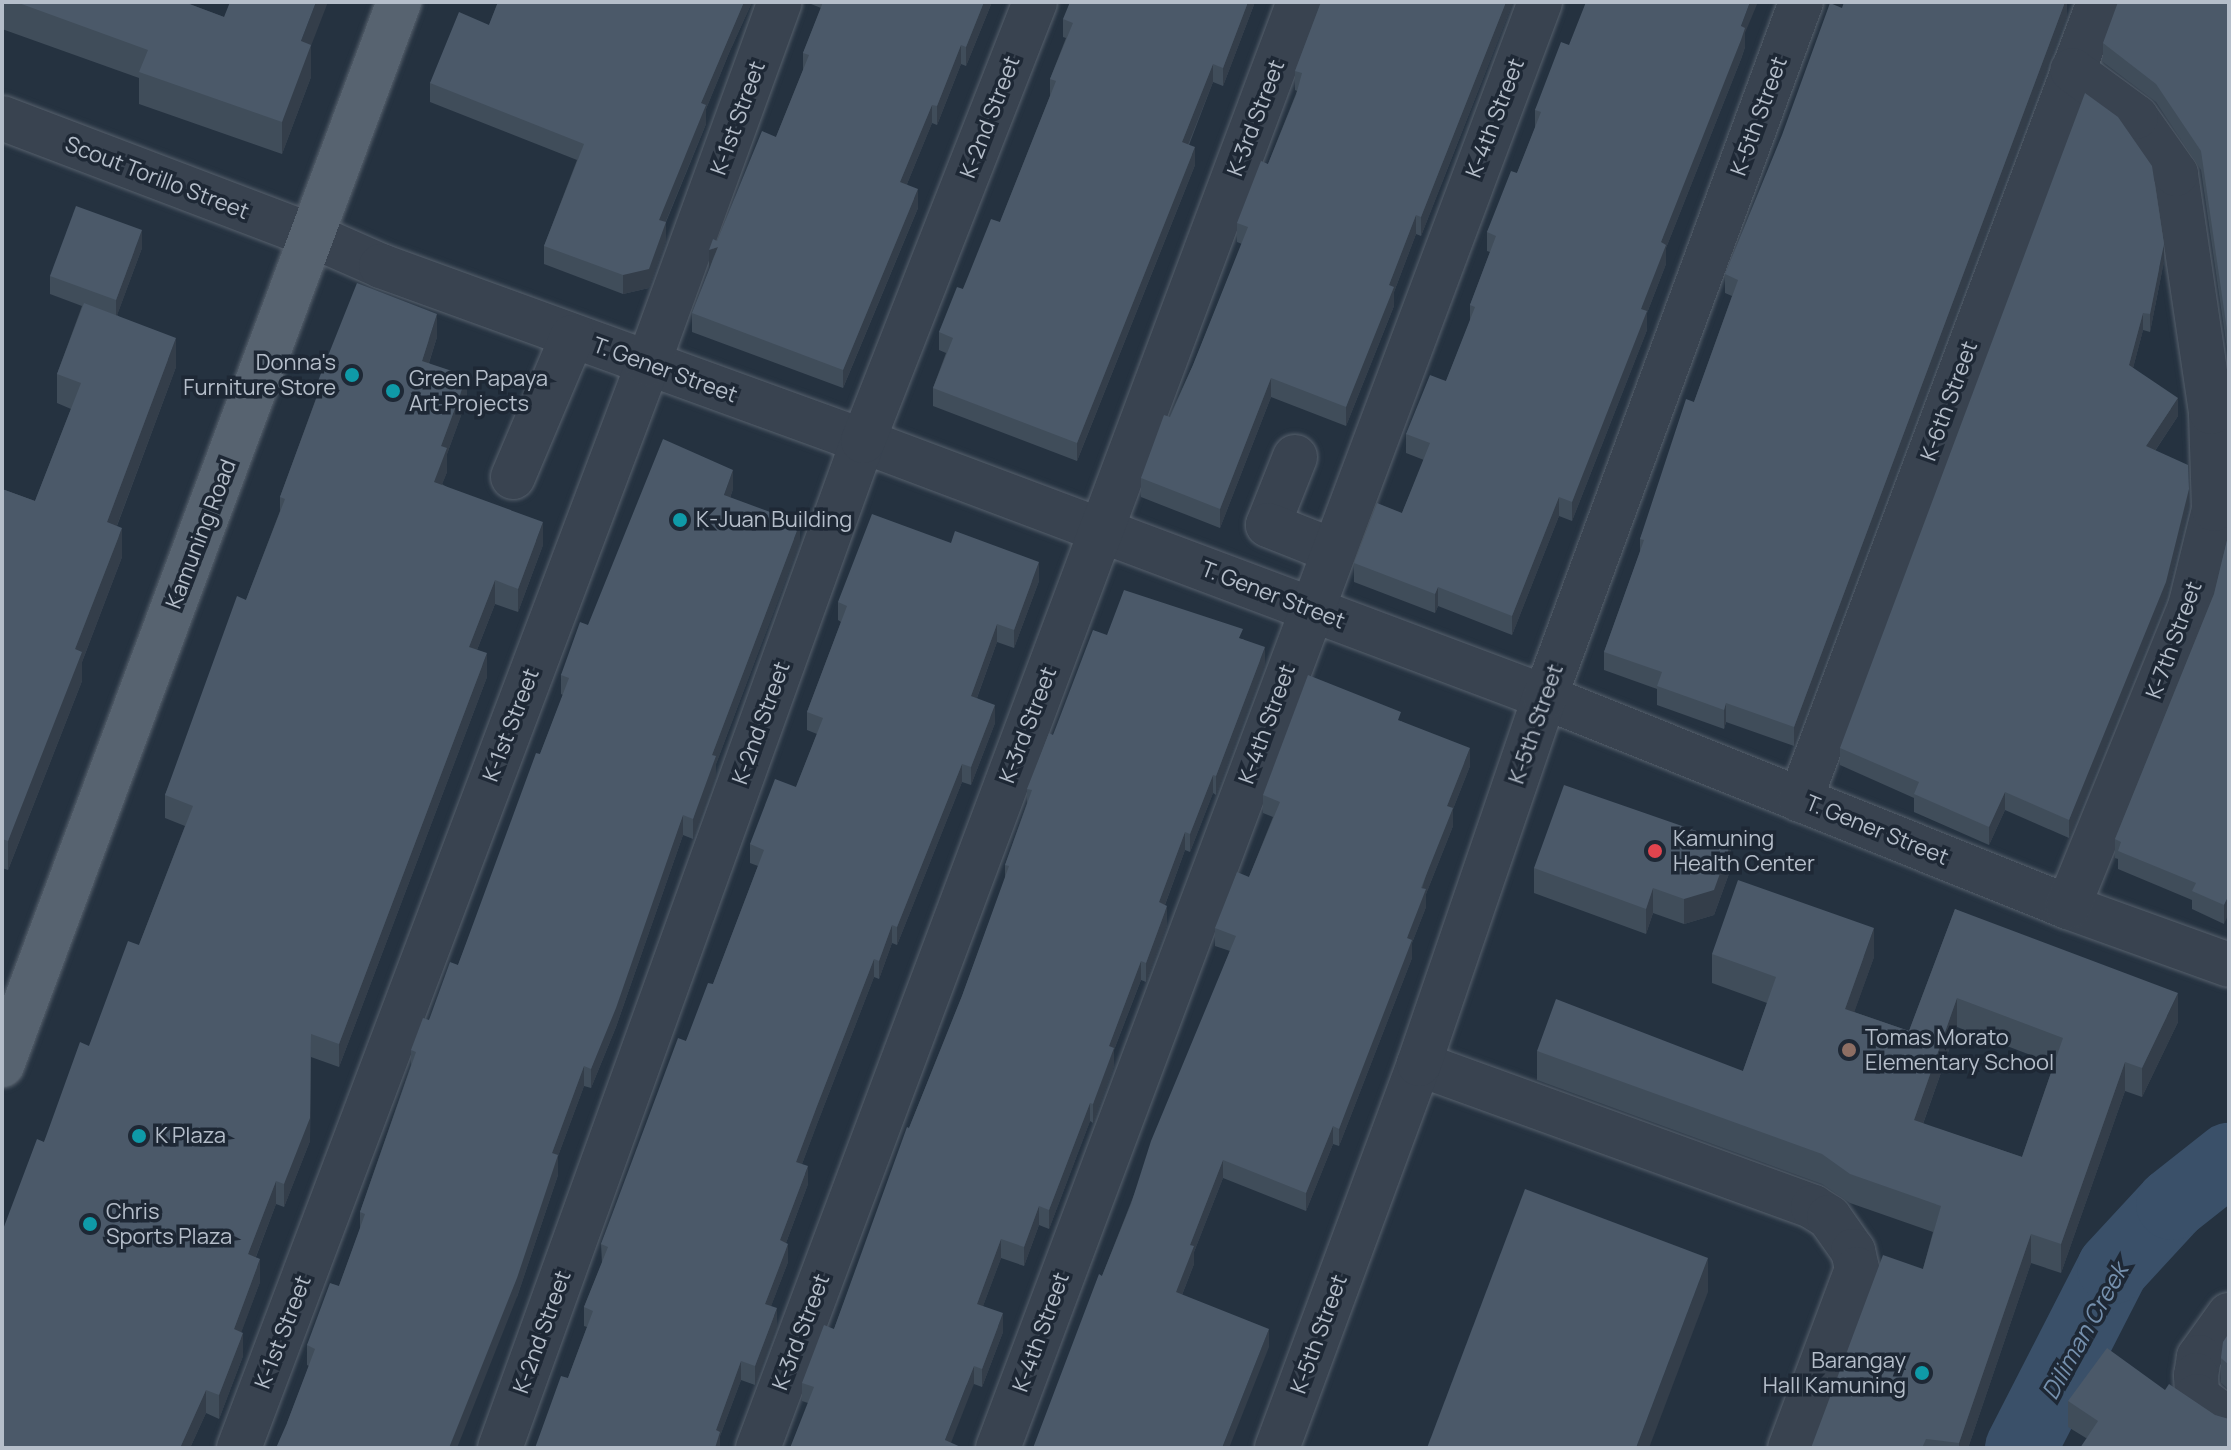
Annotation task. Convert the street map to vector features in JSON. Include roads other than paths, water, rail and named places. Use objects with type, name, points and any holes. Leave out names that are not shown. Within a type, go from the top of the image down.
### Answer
[{"type":"main road","name":"Kamuning Road","points":[[2,1065],[399,2]]},
{"type":"street","name":"K-1st Street","points":[[239,1448],[648,364],[780,2]]},
{"type":"street","name":"K-2nd Street","points":[[500,1448],[863,441],[1035,2]]},
{"type":"street","name":"K-3rd Street","points":[[758,1448],[1299,2]]},
{"type":"street","name":"K-4th Street","points":[[998,1448],[1331,550],[1540,2]]},
{"type":"street","name":"K-5th Street","points":[[1277,1448],[1419,1064],[1545,697],[1801,2]]},
{"type":"street","name":"K-6th Street","points":[[1800,800],[2099,2]]},
{"type":"street","name":"K-7th Street","points":[[2072,70],[2136,117],[2176,174],[2211,412],[2214,509],[2190,607],[2084,913]]},
{"type":"street","name":"Scout Torillo Street","points":[[2,118],[256,217],[313,236]]},
{"type":"street","name":"T. Gener Street","points":[[313,236],[381,266],[863,441],[1545,697],[2084,913],[2229,965]]},
{"type":"street","points":[[513,477],[572,337]]},
{"type":"street","points":[[1295,457],[1268,525],[1331,550]]},
{"type":"street","points":[[2084,913],[2151,911],[2229,935]]},
{"type":"street","points":[[1419,1064],[1813,1207],[1829,1217],[1853,1251],[1857,1269],[1790,1448]]},
{"type":"street","points":[[2229,1315],[2199,1357],[2196,1375],[2197,1396],[2229,1420]]},
{"type":"waterway","name":"Diliman Creek","points":[[2021,1448],[2113,1268],[2172,1204],[2229,1159]]},
{"type":"place","name":"Donna's Furniture Store","points":[[352,375]]},
{"type":"place","name":"Green Papaya Art Projects","points":[[393,391]]},
{"type":"place","name":"K-Juan Building","points":[[680,520]]},
{"type":"place","name":"Kamuning Health Center","points":[[1655,851]]},
{"type":"place","name":"Tomas Morato Elementary School","points":[[1849,1050]]},
{"type":"place","name":"K Plaza","points":[[139,1136]]},
{"type":"place","name":"Chris Sports Plaza","points":[[90,1224]]},
{"type":"place","name":"Barangay Hall Kamuning","points":[[1922,1373]]}]
